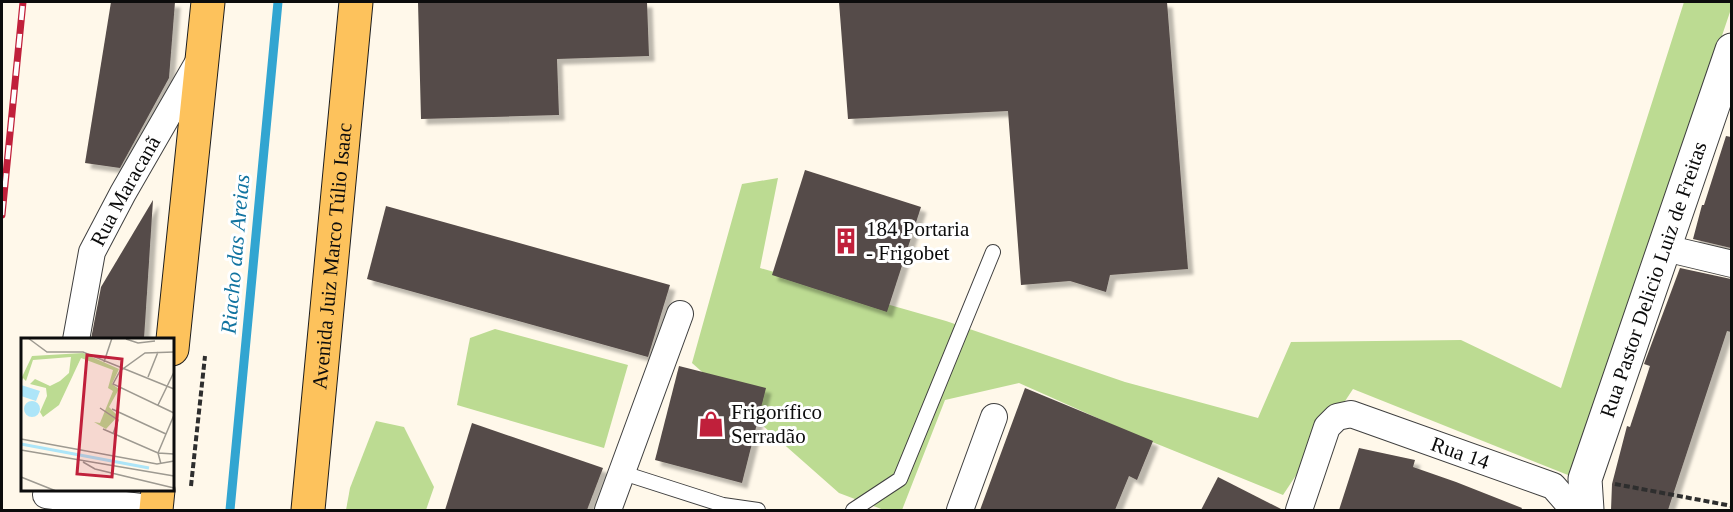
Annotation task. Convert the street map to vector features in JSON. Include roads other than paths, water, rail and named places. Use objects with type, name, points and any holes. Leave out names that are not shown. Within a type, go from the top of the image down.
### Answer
[{"type":"main road","points":[[173,338],[208,2]]},
{"type":"main road","name":"Avenida Juiz Marco Túlio Isaac","points":[[308,510],[356,2]]},
{"type":"street","name":"Rua Pastor Delicio Luiz de Freitas","points":[[1586,495],[1731,50]]},
{"type":"street","name":"Rua Maracanã","points":[[76,338],[92,252],[203,53]]},
{"type":"street","points":[[1665,248],[1731,264]]},
{"type":"street","points":[[608,510],[620,472],[680,314]]},
{"type":"street","name":"Rua 14","points":[[1299,510],[1327,427],[1337,417],[1351,414],[1553,486],[1574,510]]},
{"type":"street","points":[[960,510],[994,417]]},
{"type":"street","points":[[46,498],[156,503]]},
{"type":"lane","points":[[853,510],[900,479],[993,252]]},
{"type":"lane","points":[[620,472],[723,504],[758,510]]},
{"type":"waterway","name":"Riacho das Areias","points":[[230,510],[278,2]]},
{"type":"railway","points":[[2,215],[23,2]]},
{"type":"place","name":"184 Portaria - Frigobet","points":[[846,241]]},
{"type":"place","name":"Frigorífico Serradão","points":[[711,424]]}]
